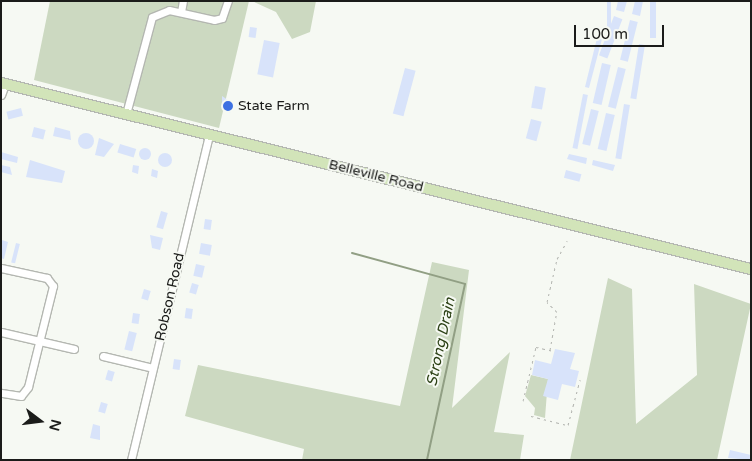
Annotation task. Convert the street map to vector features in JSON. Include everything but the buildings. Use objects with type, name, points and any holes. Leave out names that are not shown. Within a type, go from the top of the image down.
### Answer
[{"type":"main road","name":"Belleville Road","points":[[3,83],[751,269]]},
{"type":"street","points":[[181,12],[183,1]]},
{"type":"street","points":[[126,114],[152,17],[160,11],[181,12],[214,20],[222,18],[228,1]]},
{"type":"street","points":[[1,95],[3,83]]},
{"type":"street","name":"Robson Road","points":[[131,460],[209,134]]},
{"type":"street","points":[[1,268],[52,283],[41,342],[25,393],[1,393]]},
{"type":"street","points":[[1,332],[74,349]]},
{"type":"street","points":[[103,356],[153,368]]},
{"type":"path","points":[[550,350],[557,312],[547,302],[558,259],[567,241]]},
{"type":"path","points":[[523,401],[536,347],[554,351]]},
{"type":"path","points":[[531,416],[568,425],[580,380]]},
{"type":"green space","points":[[50,1],[249,1],[219,128],[34,80]]},
{"type":"green space","points":[[252,1],[316,1],[310,32],[292,39],[276,12]]},
{"type":"green space","points":[[432,262],[469,270],[452,408],[510,352],[494,432],[524,435],[520,460],[302,460],[304,449],[185,416],[198,365],[400,406]]},
{"type":"green space","points":[[608,278],[632,289],[636,424],[697,375],[694,284],[751,304],[717,460],[570,460]]},
{"type":"green space","points":[[531,375],[548,379],[545,418],[534,415],[535,408],[525,396]]},
{"type":"waterway","name":"Strong Drain","points":[[352,253],[465,284],[427,460]]},
{"type":"place","name":"State Farm","points":[[228,106]]}]
